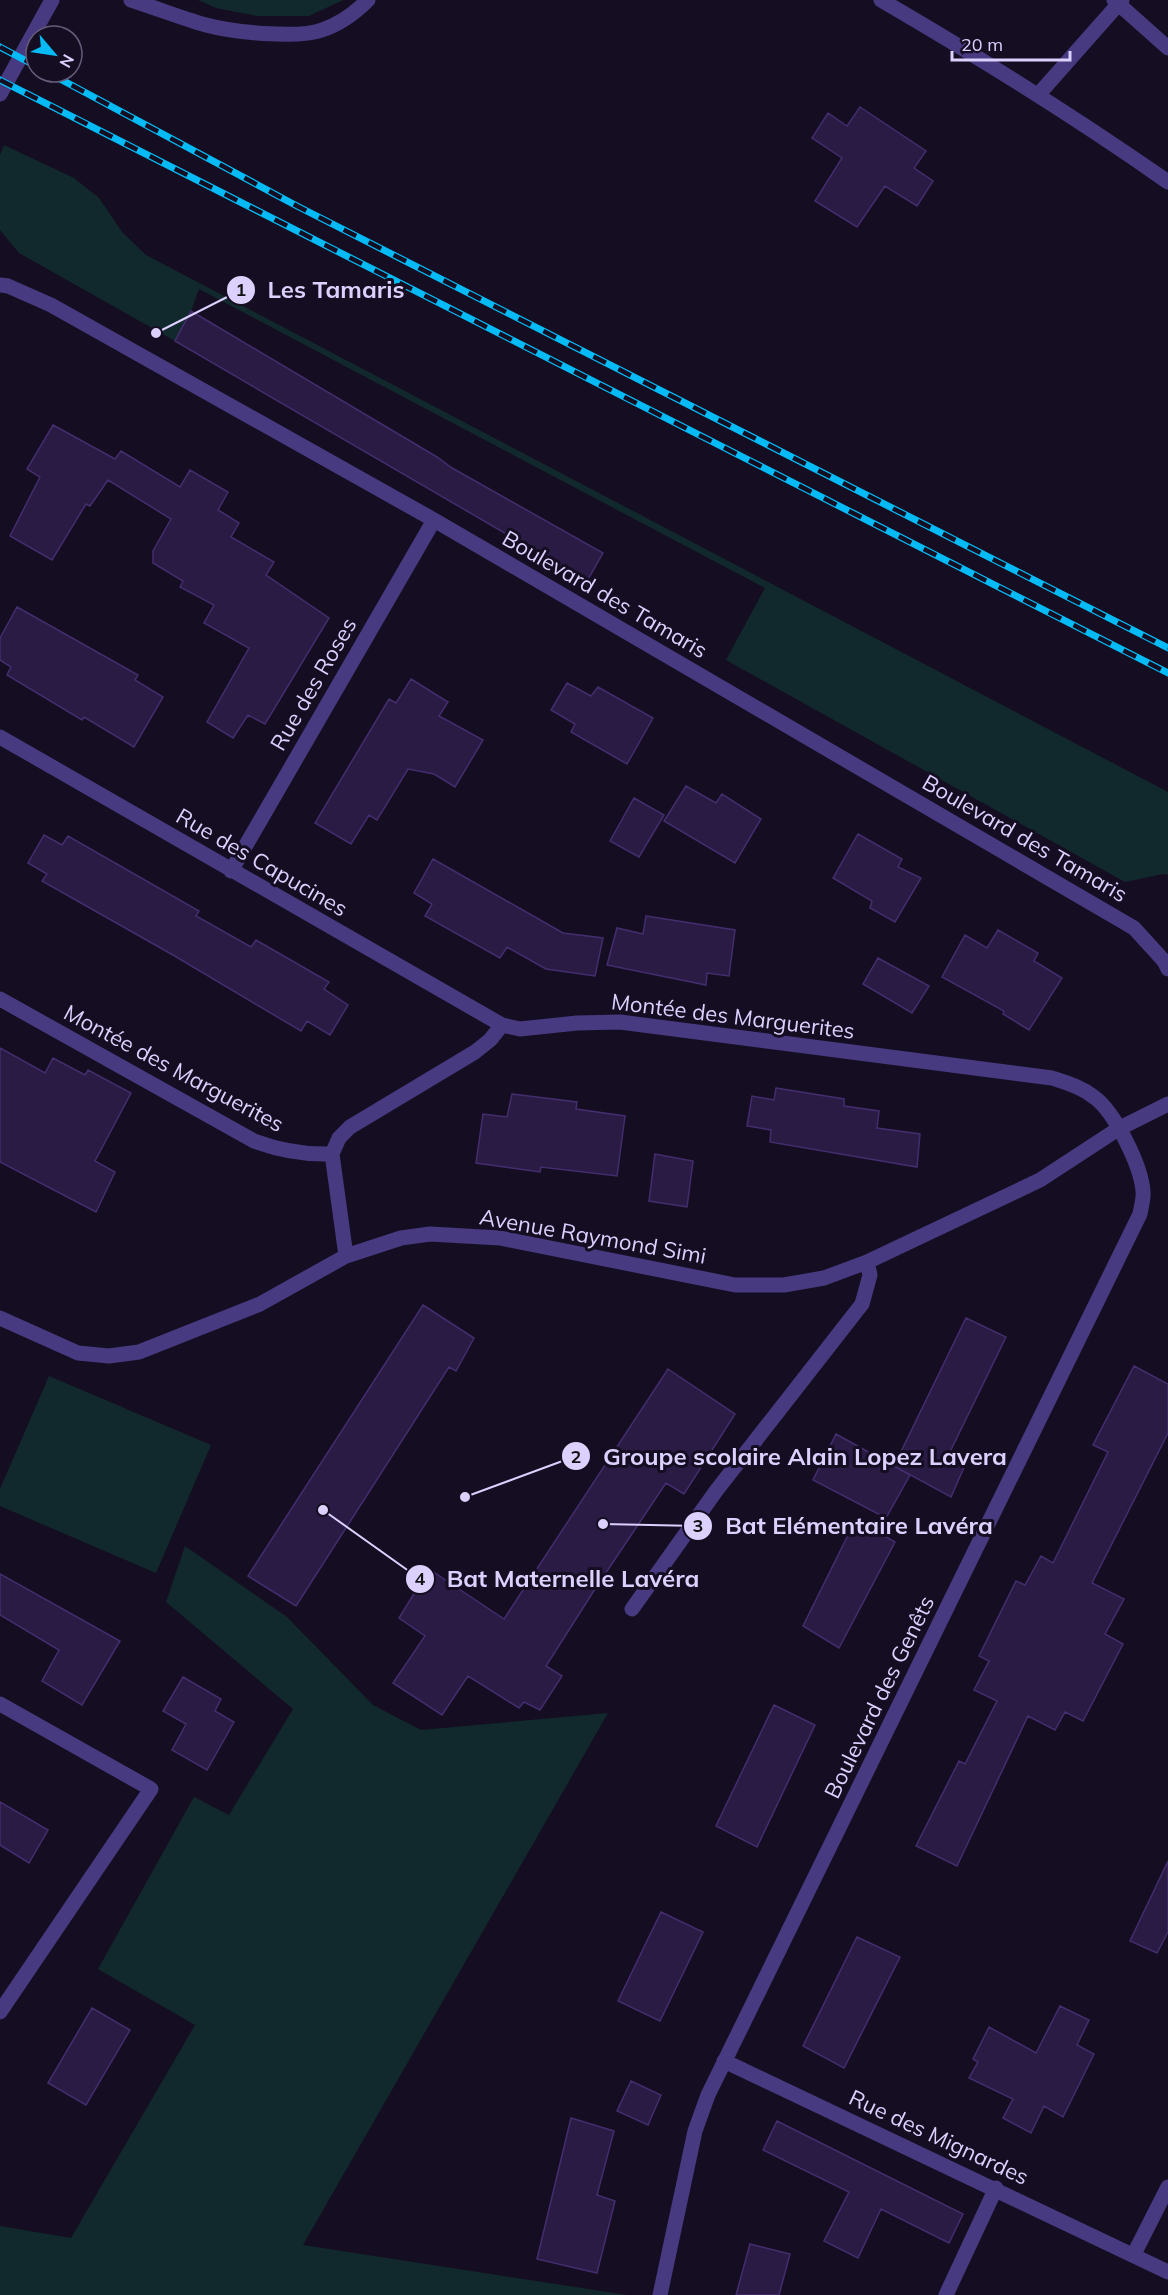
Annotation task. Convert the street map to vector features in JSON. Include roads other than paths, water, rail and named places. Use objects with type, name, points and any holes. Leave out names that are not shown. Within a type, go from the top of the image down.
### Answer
[{"type":"street","points":[[0,94],[52,0]]},
{"type":"street","points":[[131,0],[156,4],[207,25],[245,32],[283,34],[320,31],[353,15],[368,0]]},
{"type":"street","points":[[881,0],[1084,124],[1168,182]]},
{"type":"street","points":[[1038,95],[1118,1],[1168,48]]},
{"type":"street","name":"Boulevard des Tamaris","points":[[0,285],[29,294],[80,320],[434,520],[1134,928],[1164,961],[1168,969]]},
{"type":"street","name":"Rue des Roses","points":[[231,871],[434,520]]},
{"type":"street","name":"Rue des Capucines","points":[[0,737],[502,1025]]},
{"type":"street","name":"Montée des Marguerites","points":[[0,999],[254,1141],[281,1151],[306,1155],[332,1154]]},
{"type":"street","name":"Montée des Marguerites","points":[[502,1025],[520,1029],[577,1023],[620,1022],[1052,1078],[1077,1086],[1096,1098],[1109,1112],[1118,1130]]},
{"type":"street","points":[[346,1256],[332,1154],[339,1138],[350,1127],[476,1052],[502,1025]]},
{"type":"street","name":"Avenue Raymond Simi","points":[[0,1318],[78,1353],[109,1356],[140,1352],[260,1304],[346,1256],[401,1238],[430,1234],[500,1238],[735,1285],[783,1285],[824,1278],[867,1262],[1040,1180],[1118,1130],[1168,1104]]},
{"type":"street","name":"Boulevard des Genêts","points":[[660,2295],[695,2131],[708,2096],[1121,1257],[1140,1214],[1143,1193],[1140,1176],[1131,1151],[1118,1130]]},
{"type":"street","points":[[632,1609],[716,1491],[862,1304],[870,1275],[867,1262]]},
{"type":"street","points":[[0,1704],[151,1789],[0,2012]]},
{"type":"street","name":"Rue des Mignardes","points":[[724,2061],[996,2188],[1168,2272]]},
{"type":"street","points":[[1134,2254],[1168,2187]]},
{"type":"street","points":[[946,2295],[996,2188]]},
{"type":"railway","points":[[0,47],[24,60]]},
{"type":"railway","points":[[0,80],[1168,673]]},
{"type":"railway","points":[[69,84],[297,206],[1168,648]]},
{"type":"place","name":"Les Tamaris","points":[[156,333]]},
{"type":"place","name":"Groupe scolaire Alain Lopez Lavera","points":[[465,1497]]},
{"type":"place","name":"Bat Maternelle Lavéra","points":[[323,1510]]},
{"type":"place","name":"Bat Elémentaire Lavéra","points":[[603,1524]]}]
